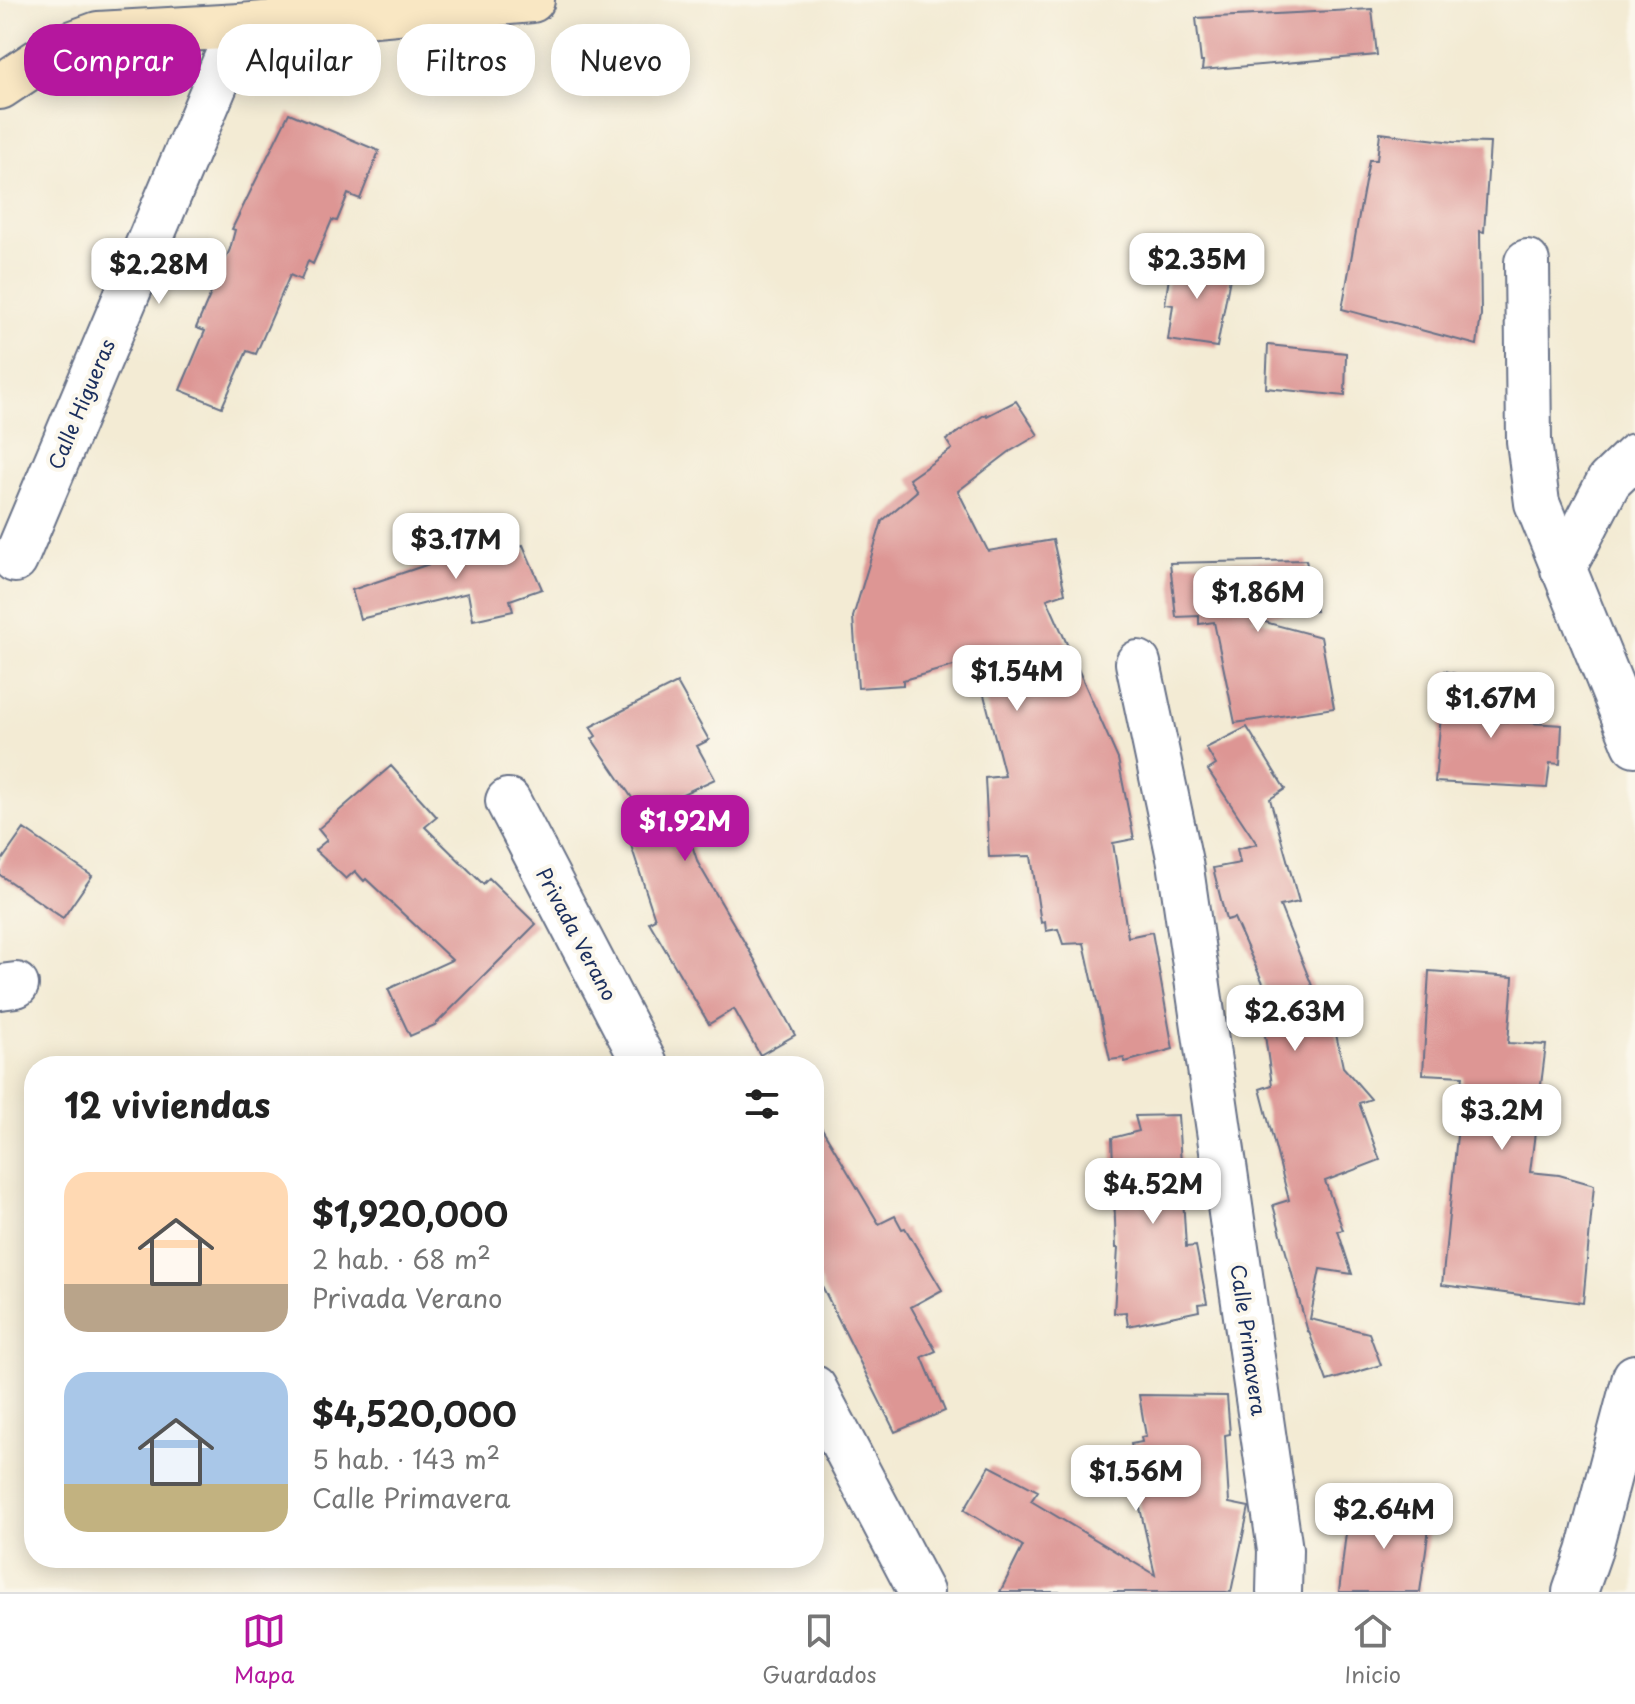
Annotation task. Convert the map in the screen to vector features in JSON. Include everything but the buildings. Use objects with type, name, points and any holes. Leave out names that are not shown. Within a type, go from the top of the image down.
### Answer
[{"type":"street","points":[[262,24],[532,0]]},
{"type":"street","points":[[0,87],[57,49],[98,34],[217,27]]},
{"type":"street","name":"Calle Higueras","points":[[15,560],[217,81]]},
{"type":"street","points":[[1527,262],[1529,441],[1537,503],[1635,744]]},
{"type":"street","points":[[1563,569],[1609,481],[1635,456]]},
{"type":"street","name":"Calle Primavera","points":[[1138,663],[1180,862],[1280,1550],[1279,1592]]},
{"type":"street","name":"Privada Verano","points":[[508,801],[641,1056]]},
{"type":"street","points":[[1575,1592],[1589,1552],[1635,1377]]},
{"type":"street","points":[[824,1407],[921,1592]]}]
